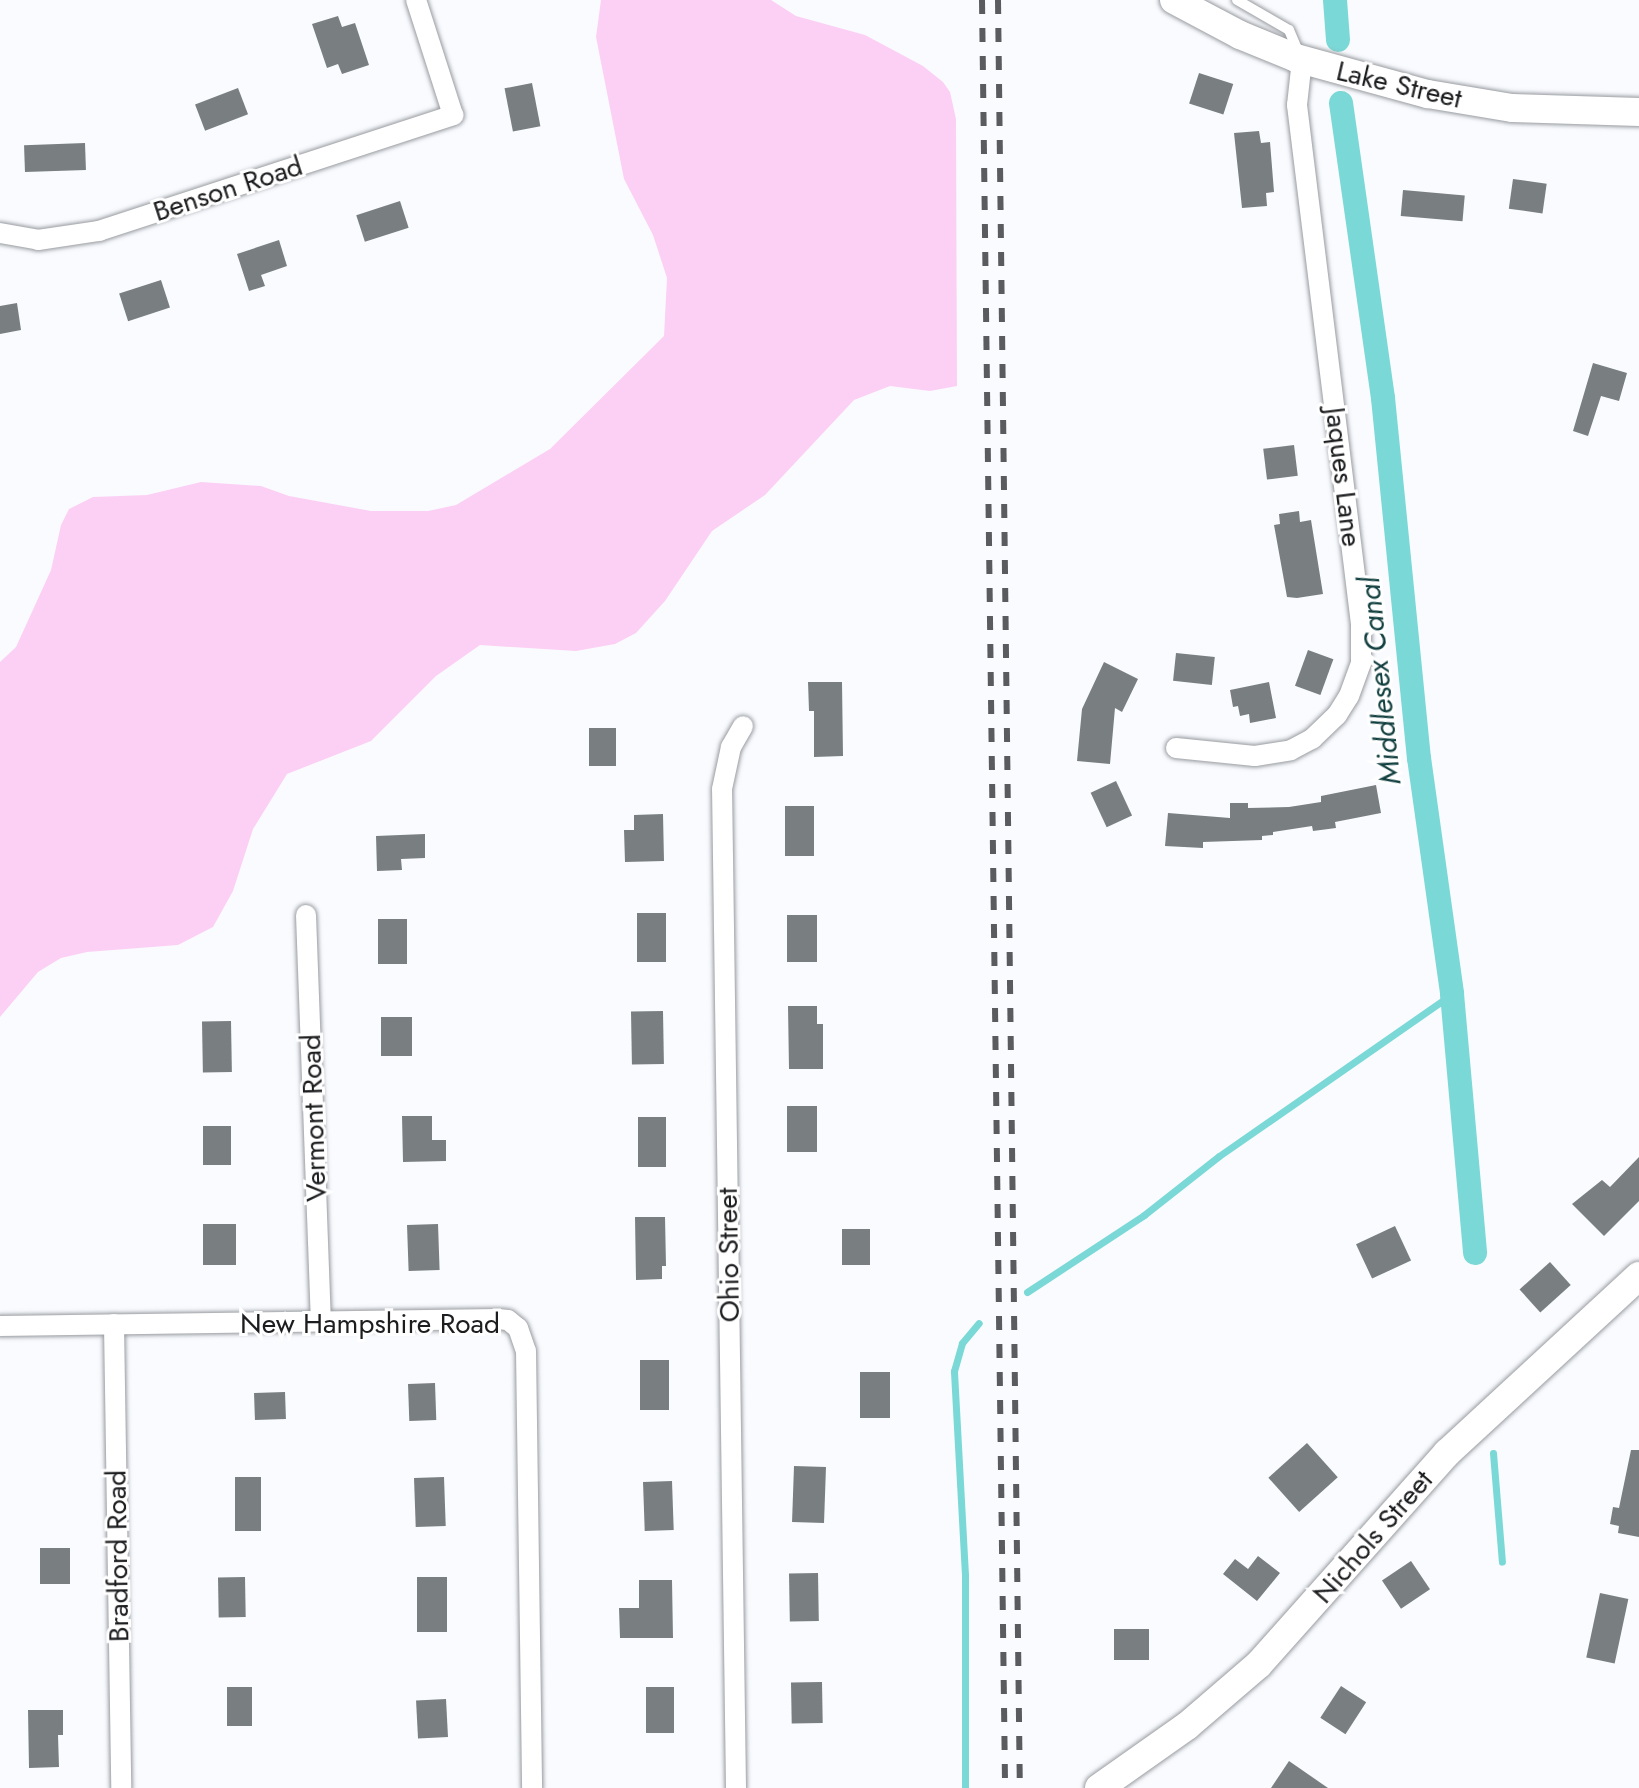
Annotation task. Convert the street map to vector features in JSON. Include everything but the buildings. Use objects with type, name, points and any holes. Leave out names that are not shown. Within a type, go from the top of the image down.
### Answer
[{"type":"street","name":"Benson Road","points":[[0,233],[38,240],[99,231],[453,115],[416,0]]},
{"type":"street","name":"Lake Street","points":[[1174,0],[1240,35],[1302,60],[1377,82],[1470,102],[1569,112],[1639,112]]},
{"type":"street","name":"Jaques Lane","points":[[1176,748],[1255,756],[1291,750],[1312,739],[1337,715],[1354,686],[1361,663],[1361,624],[1297,105],[1302,60]]},
{"type":"street","name":"Ohio Street","points":[[736,1788],[722,789],[731,747],[743,726]]},
{"type":"street","name":"Vermont Road","points":[[306,915],[321,1321]]},
{"type":"street","name":"Nichols Street","points":[[1099,1788],[1187,1726],[1259,1664],[1440,1460],[1639,1276]]},
{"type":"street","name":"New Hampshire Road","points":[[0,1326],[508,1320],[523,1339],[526,1351],[532,1788]]},
{"type":"street","name":"Bradford Road","points":[[114,1324],[121,1788]]},
{"type":"lane","points":[[1237,0],[1289,30],[1302,60]]},
{"type":"shaded area","points":[[601,0],[771,0],[796,16],[865,35],[923,66],[943,82],[950,92],[956,119],[957,386],[930,391],[890,386],[854,400],[765,495],[712,531],[665,601],[636,633],[615,644],[576,651],[480,645],[436,676],[371,741],[287,774],[253,829],[233,891],[213,927],[178,945],[87,952],[61,958],[38,972],[0,1017],[0,662],[16,647],[51,570],[61,525],[69,509],[93,497],[147,495],[201,482],[261,486],[289,496],[371,511],[428,511],[456,505],[550,449],[664,336],[667,278],[653,235],[624,179],[596,37]]},
{"type":"waterway","name":"Middlesex Canal","points":[[1335,0],[1338,40]]},
{"type":"waterway","name":"Middlesex Canal","points":[[1341,103],[1383,398],[1419,758],[1452,994],[1475,1253]]},
{"type":"waterway","points":[[1027,1292],[1144,1215],[1219,1156],[1452,994]]},
{"type":"waterway","points":[[965,1788],[965,1575],[954,1371],[962,1343],[979,1323]]},
{"type":"waterway","name":"Middlesex Canal","points":[[1493,1453],[1502,1562]]},
{"type":"railway","points":[[982,0],[1005,1788]]},
{"type":"railway","points":[[998,0],[1020,1788]]}]
